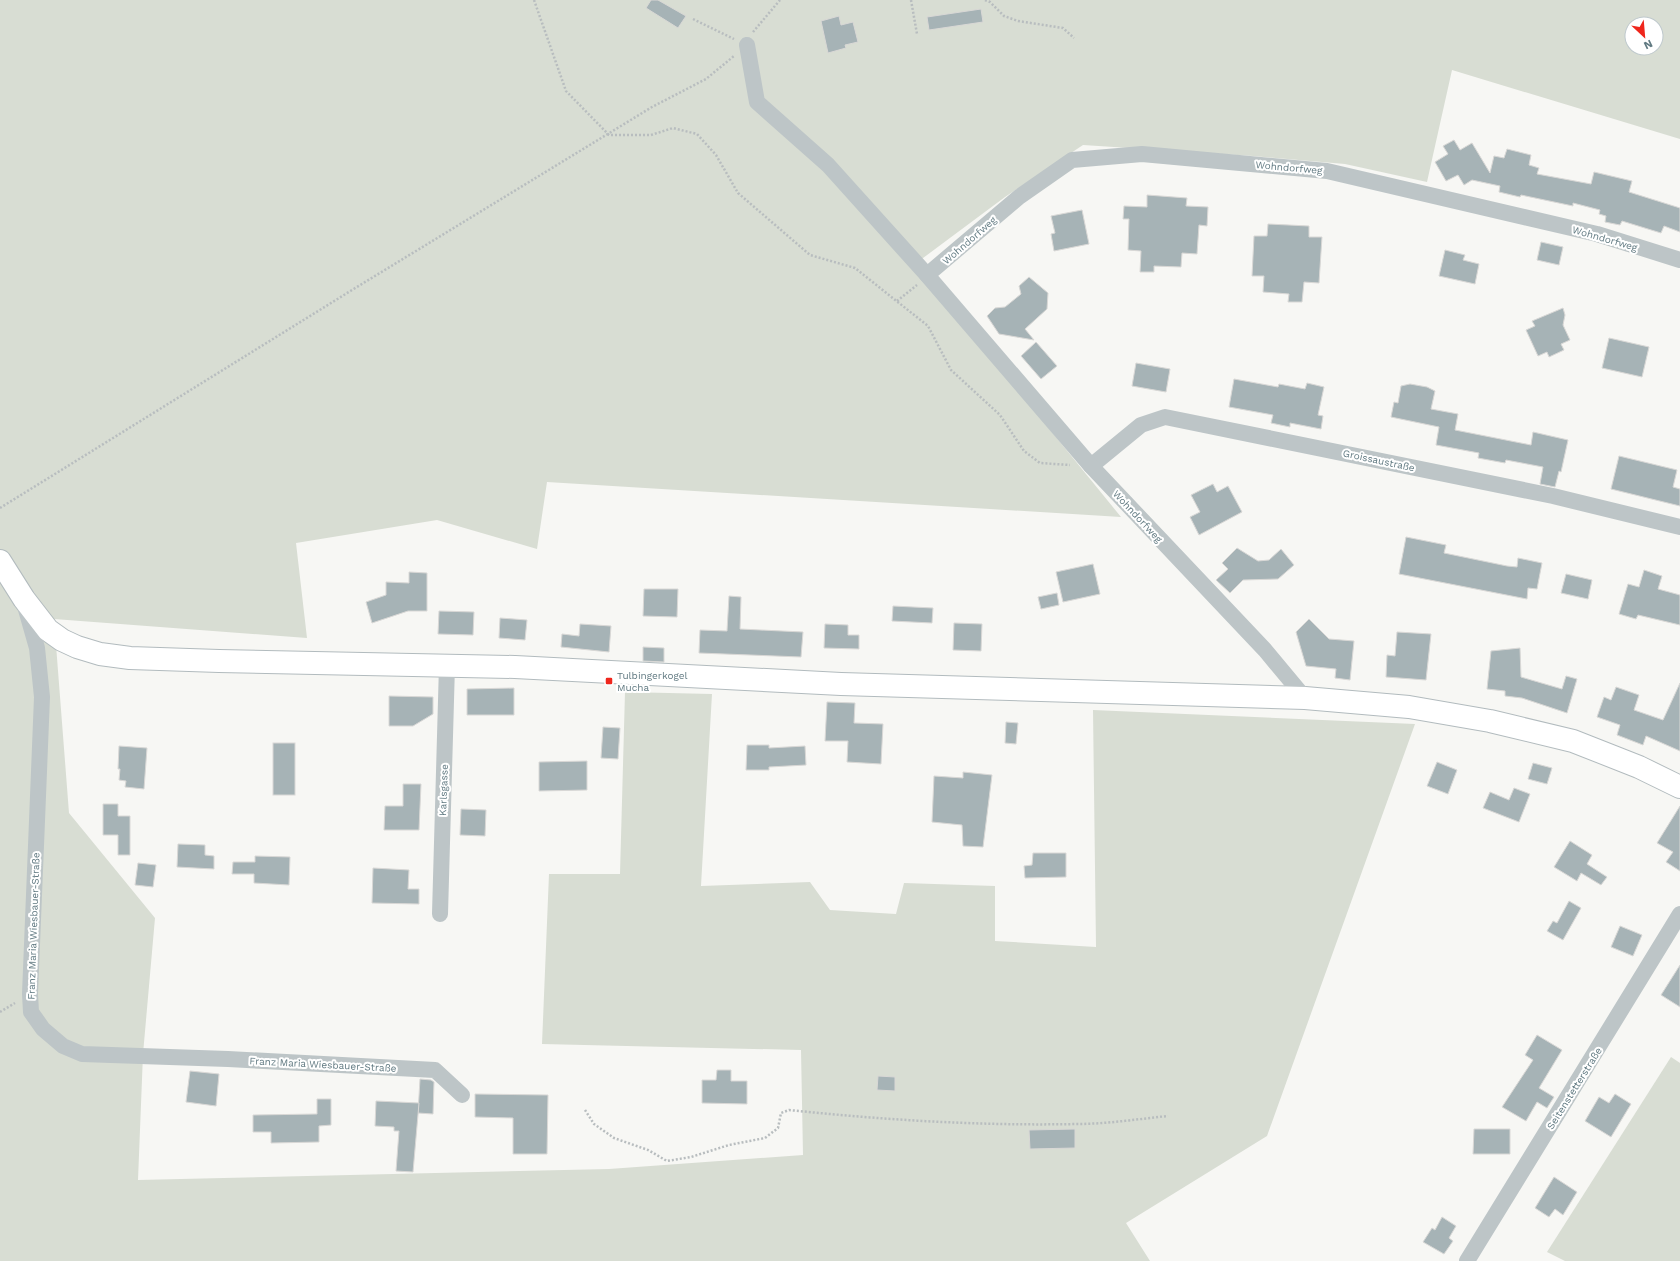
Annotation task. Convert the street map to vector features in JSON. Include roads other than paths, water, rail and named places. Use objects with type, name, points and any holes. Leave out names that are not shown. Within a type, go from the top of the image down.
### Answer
[{"type":"street","name":"Wohndorfweg","points":[[747,45],[757,102],[828,165],[927,275],[1091,466],[1265,650],[1305,698]]},
{"type":"street","name":"Wohndorfweg","points":[[927,275],[1019,197],[1072,160],[1142,154],[1328,171],[1597,234],[1680,260]]},
{"type":"street","name":"Groissaustraße","points":[[1091,466],[1141,425],[1165,417],[1553,496],[1680,527]]},
{"type":"street","points":[[0,561],[36,617],[48,630],[62,640],[77,647],[100,654],[130,658],[515,667],[887,685],[1305,698],[1409,707],[1490,721],[1573,741],[1639,767],[1680,787]]},
{"type":"street","name":"Franz Maria Wiesbauer-Straße","points":[[24,599],[37,648],[42,697],[30,1012],[43,1030],[63,1046],[82,1054],[228,1059],[434,1070],[462,1095]]},
{"type":"street","name":"Karlsgasse","points":[[440,914],[446,665]]},
{"type":"street","name":"Seitenstetterstraße","points":[[1467,1261],[1680,914]]},
{"type":"place","name":"Tulbingerkogel Mucha","points":[[609,681]]}]
